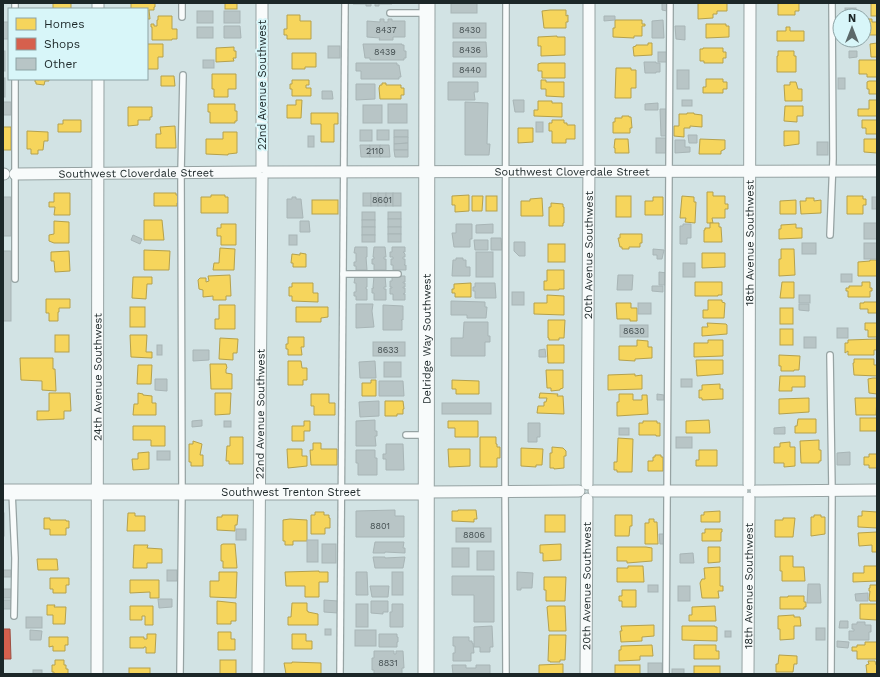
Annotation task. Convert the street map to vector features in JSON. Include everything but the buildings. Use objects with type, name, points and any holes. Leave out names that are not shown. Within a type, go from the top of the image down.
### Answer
[{"type":"main road","name":"Delridge Way Southwest","points":[[426,674],[427,8]]},
{"type":"main road","name":"Southwest Trenton Street","points":[[8,492],[426,492]]},
{"type":"street","name":"22nd Avenue Southwest","points":[[258,674],[262,3]]},
{"type":"street","name":"20th Avenue Southwest","points":[[586,674],[589,3]]},
{"type":"street","name":"18th Avenue Southwest","points":[[748,674],[750,3]]},
{"type":"street","name":"24th Avenue Southwest","points":[[97,674],[96,492],[98,80]]},
{"type":"street","name":"Southwest Cloverdale Street","points":[[8,174],[181,172],[877,171]]},
{"type":"street","name":"Southwest Trenton Street","points":[[426,492],[877,490]]},
{"type":"lane","points":[[182,3],[182,17]]},
{"type":"lane","points":[[340,674],[345,3]]},
{"type":"lane","points":[[506,3],[506,674]]},
{"type":"lane","points":[[666,674],[670,3]]},
{"type":"lane","points":[[830,235],[833,171],[832,3]]},
{"type":"lane","points":[[390,13],[427,8]]},
{"type":"lane","points":[[180,674],[182,492],[181,172],[183,75]]},
{"type":"lane","points":[[15,80],[8,174],[16,279]]},
{"type":"lane","points":[[343,274],[398,274]]},
{"type":"lane","points":[[830,355],[832,490],[831,674]]},
{"type":"lane","points":[[406,435],[426,435]]},
{"type":"lane","points":[[8,492],[15,558],[14,616]]}]
